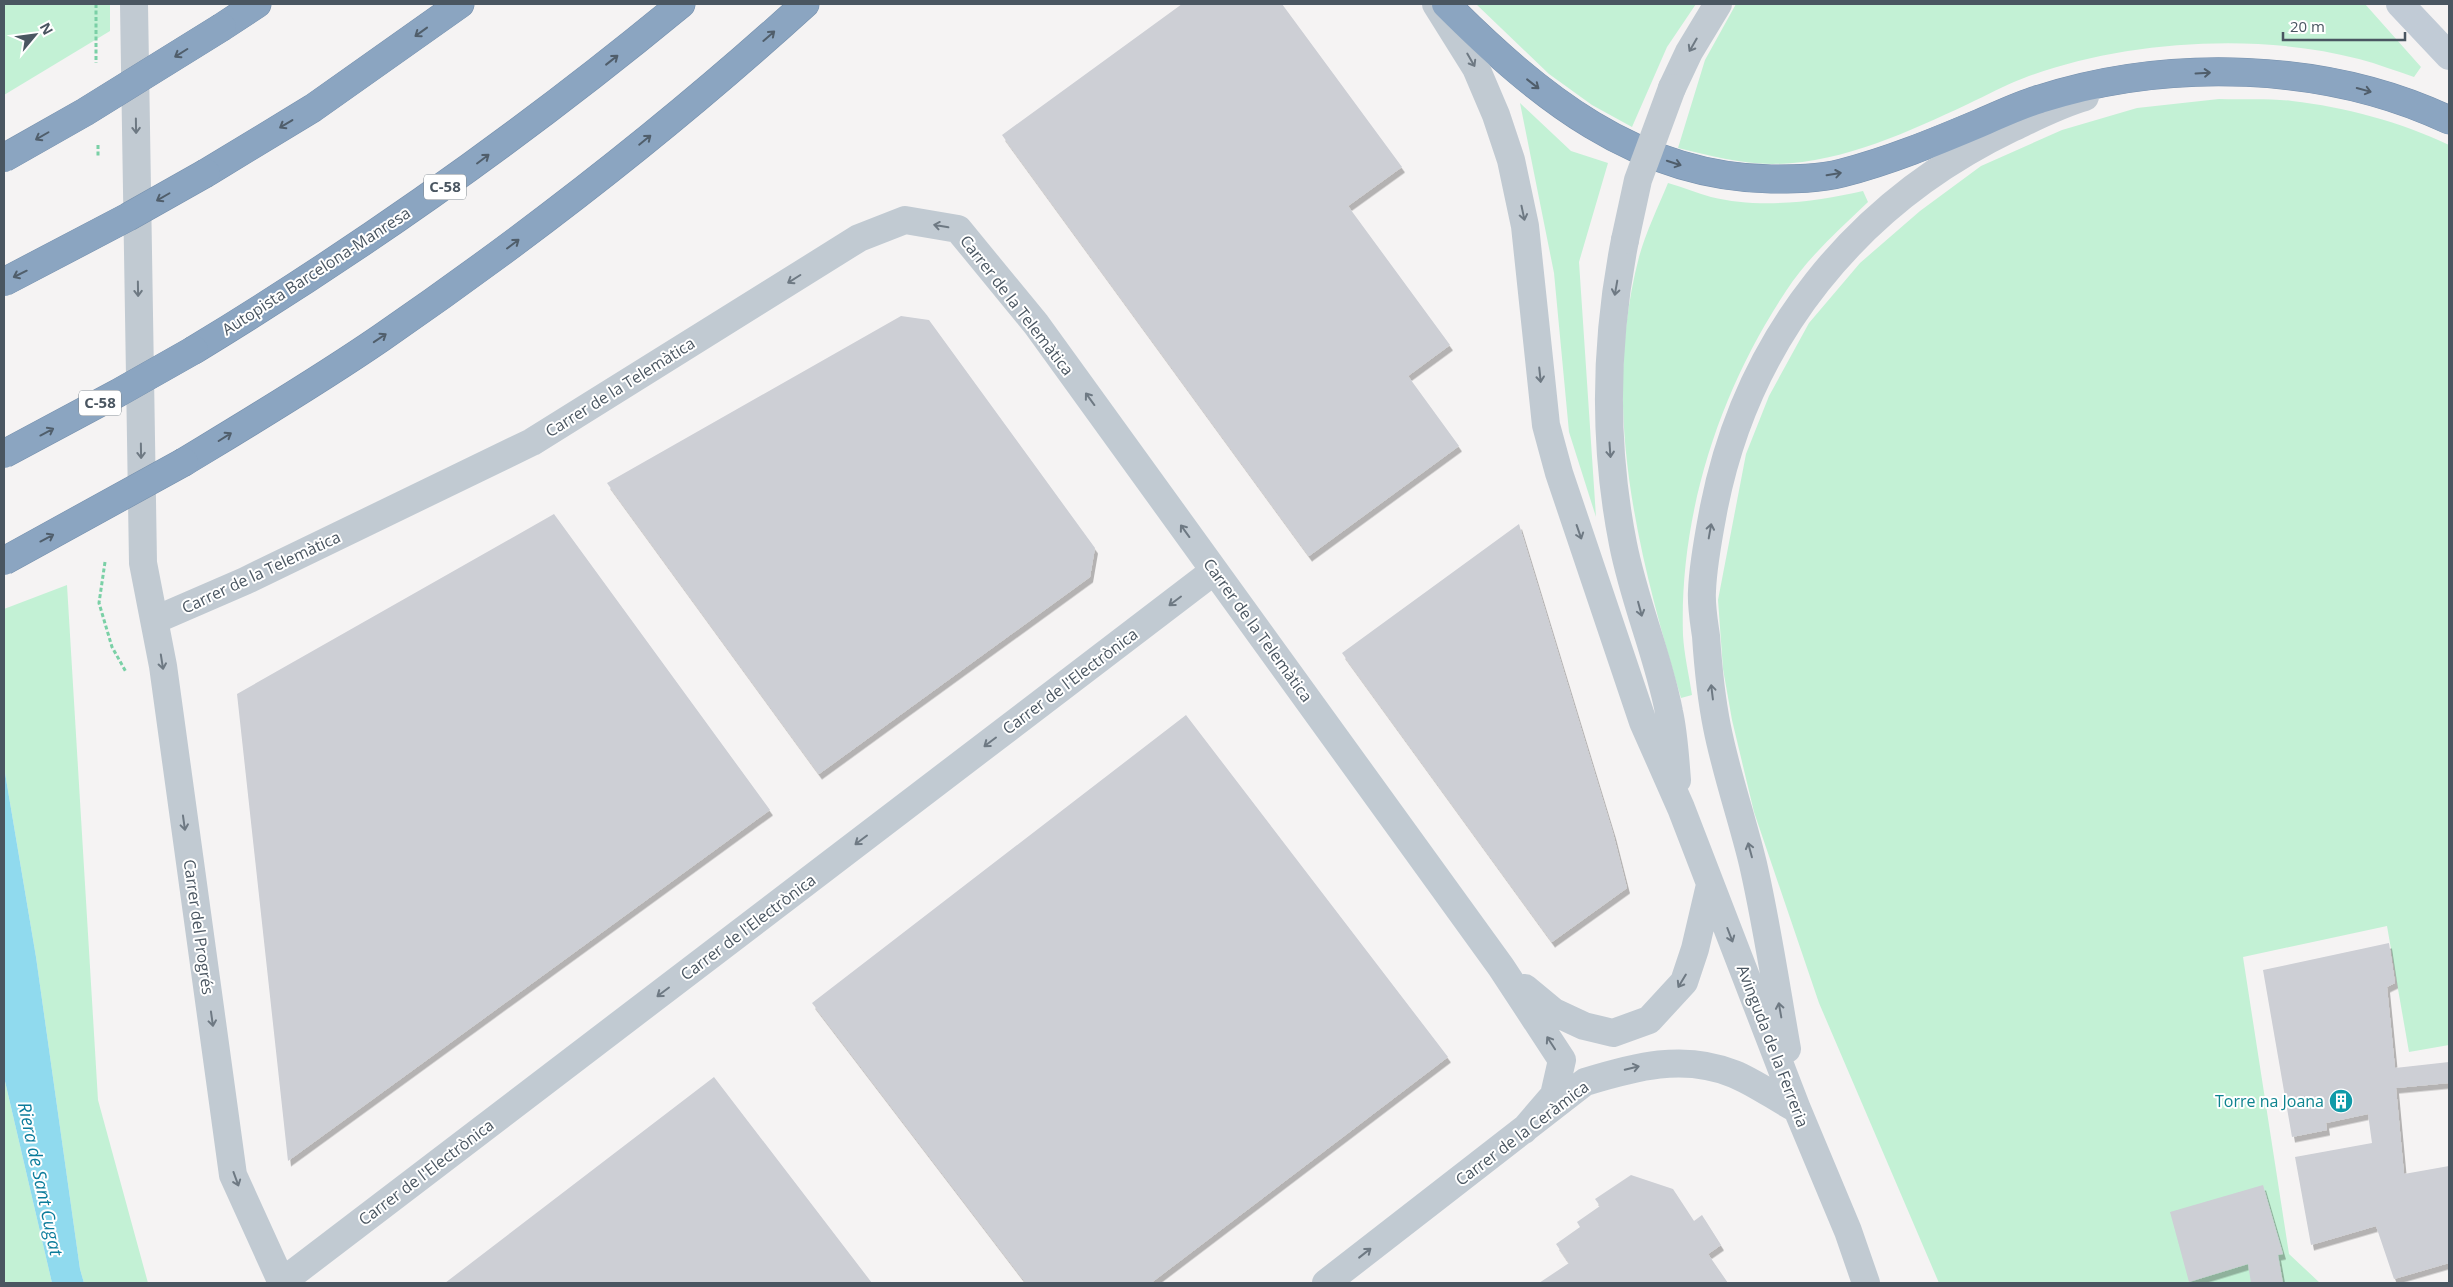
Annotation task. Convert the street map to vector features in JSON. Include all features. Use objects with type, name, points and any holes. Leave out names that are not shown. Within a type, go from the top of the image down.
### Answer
[{"type":"highway","points":[[4,158],[85,112],[257,4]]},
{"type":"highway","points":[[4,282],[128,217],[206,173],[313,108],[460,4]]},
{"type":"highway","name":"Autopista Barcelona-Manresa","points":[[4,454],[194,350],[292,291],[460,176],[593,75],[681,4]]},
{"type":"highway","points":[[4,561],[184,462],[380,339],[500,253],[615,165],[805,4]]},
{"type":"highway","points":[[1446,4],[1489,47],[1531,83],[1570,112],[1620,142],[1673,164],[1716,174],[1753,178],[1792,179],[1838,174],[1879,163],[2038,99],[2093,84],[2155,76],[2227,72],[2290,75],[2341,83],[2395,98],[2449,120]]},
{"type":"main road","points":[[2400,4],[2449,56]]},
{"type":"street","name":"Carrer del Progrés","points":[[134,4],[143,563],[155,620],[233,1175],[282,1283]]},
{"type":"street","points":[[1436,4],[1476,68],[1496,115],[1511,160],[1525,226],[1539,375],[1551,444],[1559,473],[1643,722],[1681,808]]},
{"type":"street","points":[[1681,808],[1669,712],[1624,546],[1613,489],[1609,427],[1609,358],[1614,294],[1638,180],[1672,88],[1689,52],[1718,4]]},
{"type":"street","points":[[1797,1110],[1754,865],[1717,727],[1706,645],[1702,592],[1709,532],[1720,478],[1735,430],[1752,388],[1775,343],[1800,303],[1860,232],[1895,201],[1939,168],[1992,137],[2077,99],[2155,76]]},
{"type":"street","name":"Carrer de la Telemàtica","points":[[155,620],[244,581],[532,442],[859,238],[905,220],[958,229],[1036,324],[1501,968]]},
{"type":"street","name":"Carrer de l'Electrònica","points":[[282,1283],[1214,571]]},
{"type":"street","name":"Avinguda de la Ferreria","points":[[1681,808],[1797,1110],[1848,1230],[1866,1283]]},
{"type":"street","points":[[1501,968],[1554,1012],[1584,1026],[1613,1033],[1650,1020],[1684,982],[1695,949],[1710,885]]},
{"type":"street","points":[[1501,968],[1562,1060],[1554,1094],[1524,1130]]},
{"type":"street","name":"Carrer de la Ceràmica","points":[[1326,1283],[1585,1082],[1634,1067],[1672,1063],[1704,1065],[1734,1074],[1797,1110]]},
{"type":"green space","points":[[4,4],[110,4],[110,31],[4,95]]},
{"type":"green space","points":[[1476,4],[1696,4],[1667,47],[1632,127],[1592,105],[1549,74]]},
{"type":"green space","points":[[1736,4],[2365,4],[2421,67],[2414,77],[2359,59],[2277,45],[2234,43],[2190,44],[2146,49],[2062,65],[2024,78],[1922,125],[1848,152],[1823,159],[1797,163],[1760,164],[1725,159],[1678,148],[1705,60]]},
{"type":"green space","points":[[2219,99],[2283,100],[2352,111],[2412,129],[2449,145],[2449,1045],[2409,1052],[2387,926],[2243,957],[2289,1254],[2320,1283],[1939,1283],[1819,1003],[1754,812],[1732,720],[1723,669],[1718,600],[1746,454],[1769,396],[1809,323],[1860,263],[1920,211],[1981,166],[2062,130],[2137,108]]},
{"type":"green space","points":[[1520,103],[1571,151],[1608,163],[1579,262],[1596,517],[1569,432],[1554,273]]},
{"type":"green space","points":[[1668,183],[1711,197],[1749,203],[1807,201],[1863,191],[1868,202],[1814,255],[1786,291],[1762,329],[1723,411],[1696,499],[1688,544],[1683,635],[1692,695],[1681,698],[1665,644],[1639,535],[1629,480],[1624,425],[1623,369],[1628,313],[1639,257]]},
{"type":"green space","points":[[67,585],[98,1100],[148,1283],[84,1283],[80,1269],[36,957],[4,767],[4,609]]},
{"type":"green space","points":[[4,1077],[52,1283],[4,1283]]},
{"type":"water","name":"Riera de Sant Cugat","points":[[4,767],[36,957],[80,1269],[84,1283],[52,1283],[4,1077]]},
{"type":"building","points":[[1182,4],[1282,4],[1402,167],[1348,206],[1450,345],[1408,376],[1459,446],[1309,556],[1002,135]]},
{"type":"building","points":[[901,316],[929,320],[1095,548],[1090,577],[819,774],[607,483]]},
{"type":"building","points":[[554,514],[770,810],[288,1161],[237,694]]},
{"type":"building","points":[[1519,524],[1613,833],[1627,888],[1552,942],[1342,653]]},
{"type":"building","points":[[1186,715],[1448,1057],[1151,1283],[1026,1283],[812,1003]]},
{"type":"building","name":"Torre na Joana","points":[[2389,943],[2395,983],[2387,987],[2395,1068],[2449,1062],[2449,1083],[2396,1088],[2404,1174],[2449,1166],[2449,1263],[2394,1279],[2376,1226],[2311,1245],[2295,1157],[2372,1143],[2368,1114],[2326,1123],[2327,1130],[2292,1137],[2263,970]]},
{"type":"building","points":[[714,1077],[872,1283],[445,1283]]},
{"type":"building","points":[[1631,1175],[1673,1189],[1694,1221],[1702,1215],[1721,1245],[1708,1254],[1728,1283],[1539,1283],[1569,1263],[1556,1244],[1580,1227],[1577,1222],[1600,1206],[1595,1199]]},
{"type":"building","points":[[2263,1185],[2283,1254],[2278,1255],[2283,1283],[2251,1283],[2248,1264],[2189,1282],[2170,1212]]},
{"type":"place","name":"Torre na Joana","points":[[2341,1101]]}]
